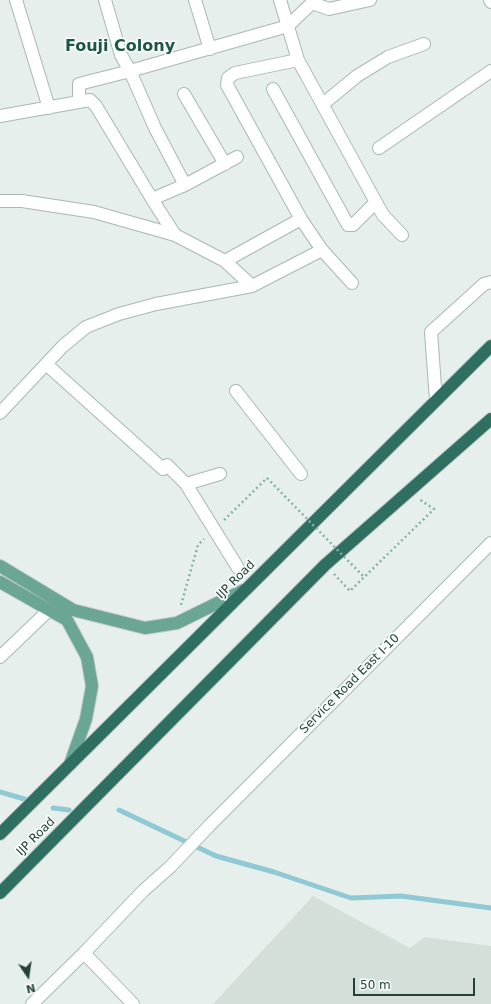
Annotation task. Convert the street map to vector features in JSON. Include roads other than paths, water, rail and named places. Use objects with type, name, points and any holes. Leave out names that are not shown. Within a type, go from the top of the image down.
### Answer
[{"type":"highway","name":"IJP Road","points":[[0,834],[491,346]]},
{"type":"highway","name":"IJP Road","points":[[0,893],[325,565],[491,419]]},
{"type":"main road","points":[[0,566],[73,610],[145,628],[177,623],[247,588]]},
{"type":"main road","points":[[0,582],[67,620],[87,657],[92,686],[86,719],[70,764]]},
{"type":"street","points":[[16,0],[49,108]]},
{"type":"street","points":[[105,0],[121,55],[130,71],[155,128],[184,185]]},
{"type":"street","points":[[195,0],[210,49]]},
{"type":"street","points":[[280,0],[298,60],[383,215],[402,235]]},
{"type":"street","points":[[79,102],[79,84],[210,49],[288,26],[312,2],[329,9],[370,0]]},
{"type":"street","points":[[323,104],[357,76],[388,57],[424,44]]},
{"type":"street","points":[[298,60],[235,73],[228,78],[227,85],[301,218],[322,250],[352,283]]},
{"type":"street","points":[[379,148],[491,71]]},
{"type":"street","points":[[273,89],[348,225],[353,225],[376,202]]},
{"type":"street","points":[[184,94],[225,164]]},
{"type":"street","points":[[0,116],[90,100],[96,106],[175,235]]},
{"type":"street","points":[[152,199],[184,185],[237,157]]},
{"type":"street","points":[[0,202],[22,201],[94,212],[175,235],[225,261],[252,286]]},
{"type":"street","points":[[225,261],[301,218]]},
{"type":"street","points":[[0,413],[63,346],[86,327],[106,319],[156,304],[252,286],[322,250]]},
{"type":"street","points":[[436,400],[431,332],[484,284],[491,282]]},
{"type":"street","points":[[46,364],[186,484],[238,568]]},
{"type":"street","points":[[236,391],[301,474]]},
{"type":"street","points":[[186,484],[220,474]]},
{"type":"street","name":"Service Road East I-10","points":[[32,1004],[84,953],[143,891],[170,867],[491,542]]},
{"type":"street","points":[[0,657],[48,610]]},
{"type":"street","points":[[84,953],[133,1004]]},
{"type":"waterway","points":[[0,792],[31,801]]},
{"type":"waterway","points":[[53,808],[69,810]]},
{"type":"waterway","points":[[119,810],[216,856],[274,872],[351,898],[401,896],[491,908]]},
{"type":"district","name":"Fouji Colony","points":[[120,47]]}]
